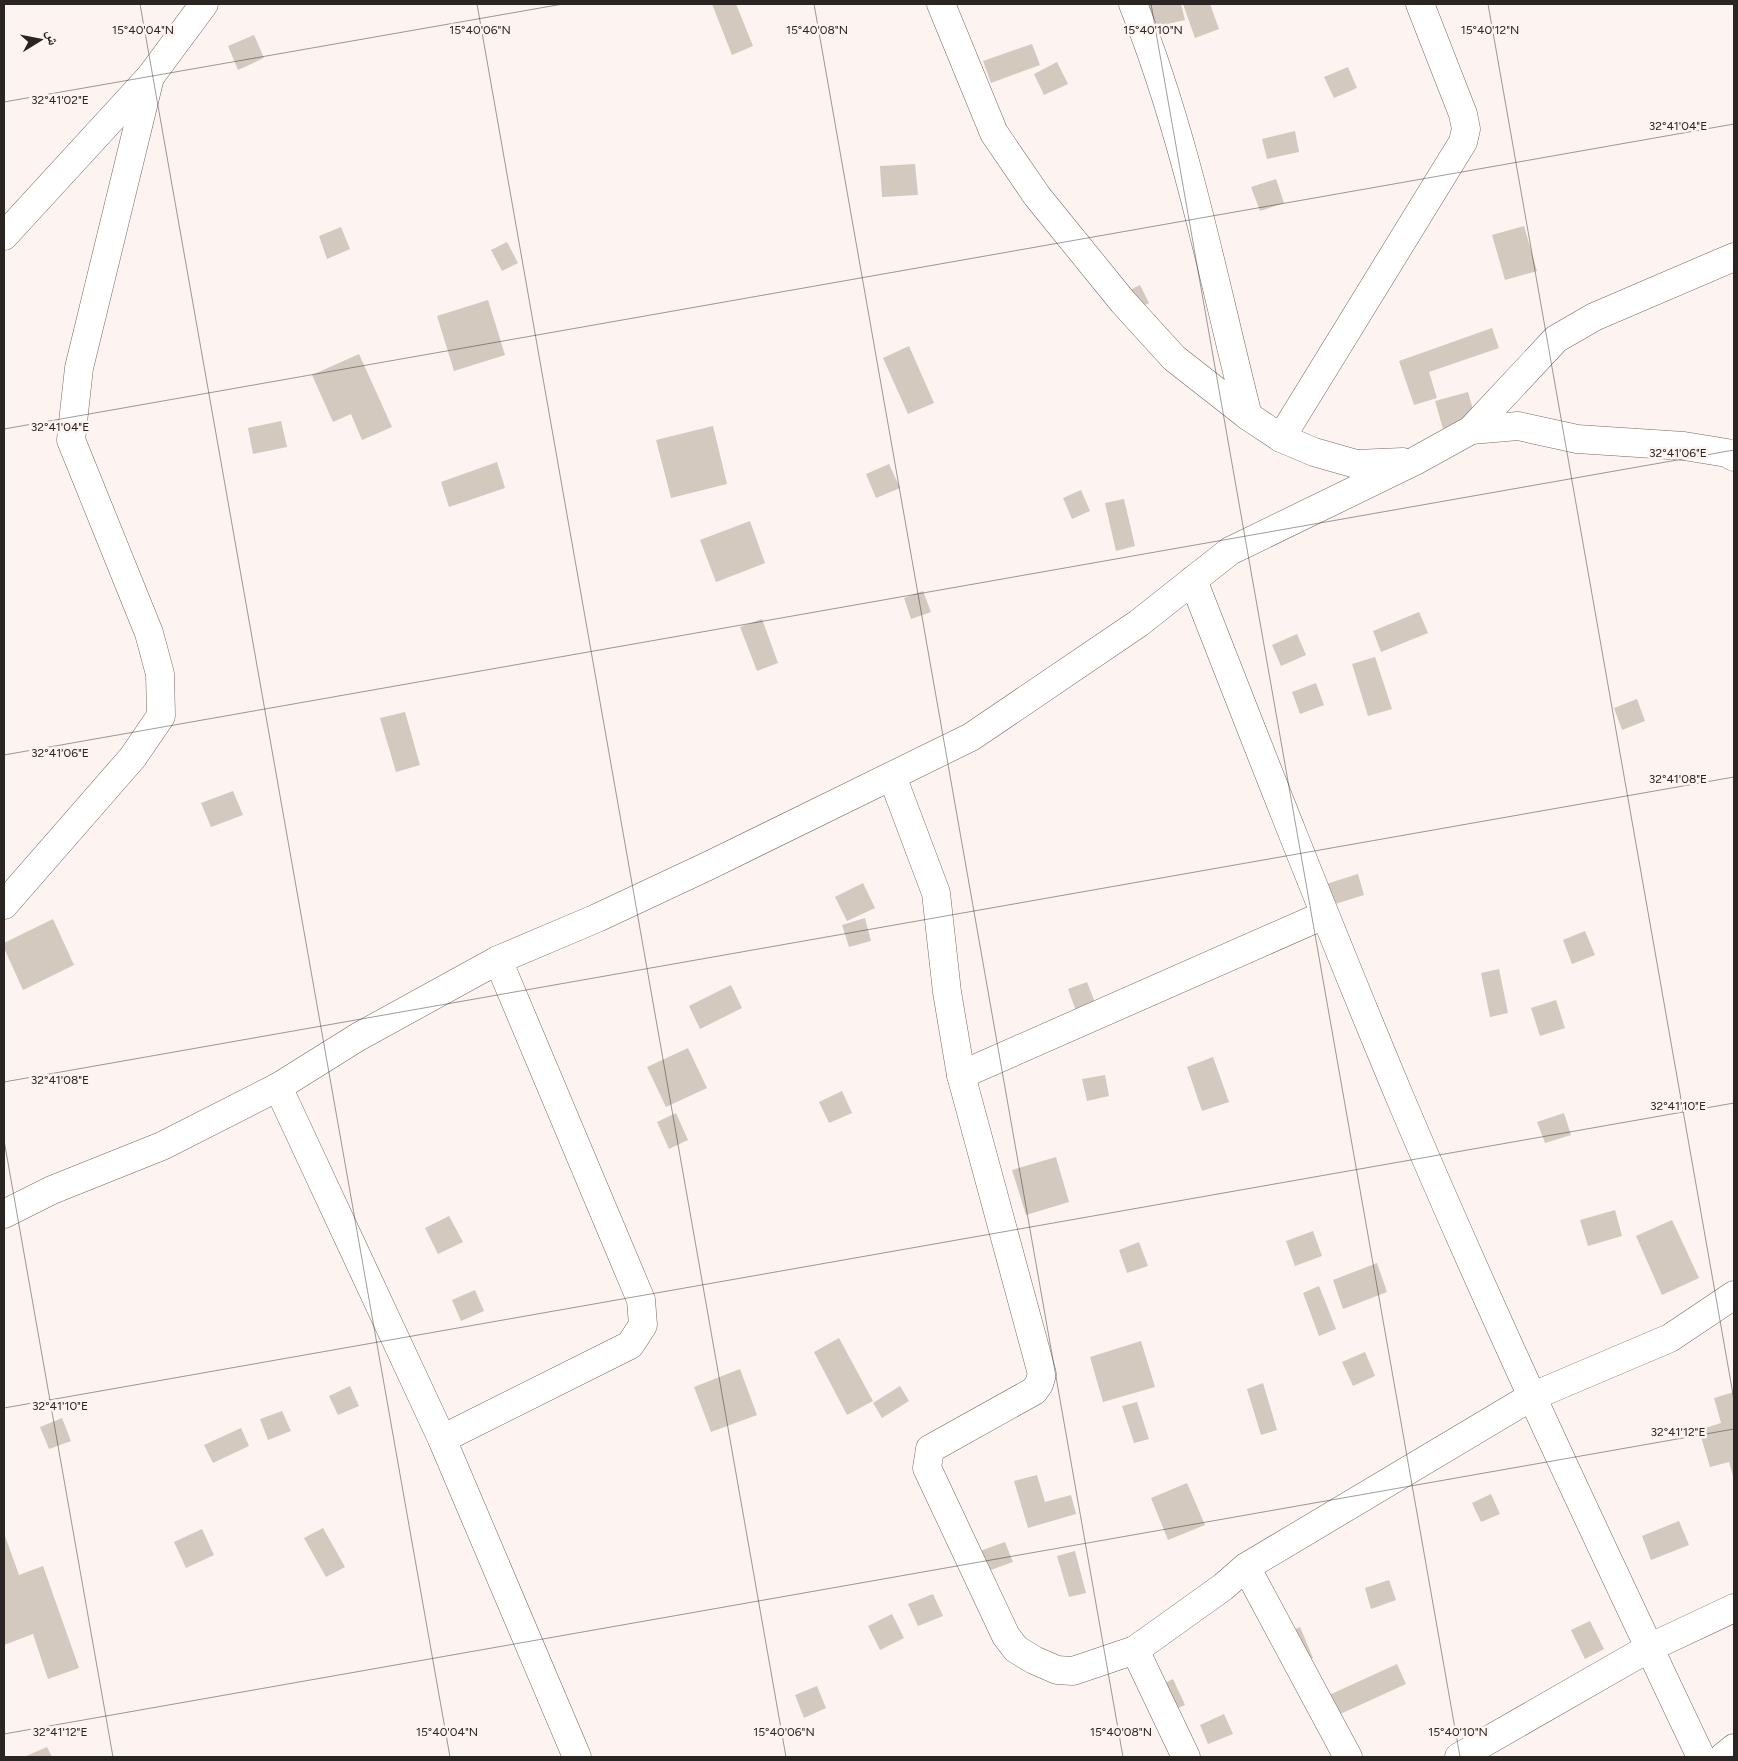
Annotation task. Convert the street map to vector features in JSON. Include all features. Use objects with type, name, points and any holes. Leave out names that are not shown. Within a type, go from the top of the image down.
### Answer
[{"type":"street","points":[[4,236],[150,77],[204,4]]},
{"type":"street","points":[[941,4],[994,133],[1037,196],[1123,302],[1174,358],[1248,416],[1281,438],[1314,452],[1356,464],[1415,461]]},
{"type":"street","points":[[1133,4],[1153,55],[1174,123],[1248,416]]},
{"type":"street","points":[[1281,438],[1463,142],[1466,129],[1462,114],[1420,4]]},
{"type":"street","points":[[4,905],[133,757],[161,716],[160,674],[149,633],[71,440],[79,368],[150,77]]},
{"type":"street","points":[[4,1214],[52,1190],[162,1146],[278,1087],[358,1037],[498,960],[597,918],[710,865],[971,737],[1139,623],[1230,551],[1415,461],[1471,430],[1556,339],[1594,317],[1734,257]]},
{"type":"street","points":[[1471,430],[1518,426],[1577,439],[1684,446],[1727,453],[1734,457]]},
{"type":"street","points":[[1193,580],[1324,916],[1402,1103],[1531,1397],[1701,1757]]},
{"type":"street","points":[[892,776],[936,893],[947,992],[961,1075],[1042,1374],[1039,1384],[1034,1391],[930,1449],[928,1468],[1006,1636],[1016,1649],[1034,1660],[1057,1670],[1073,1671],[1135,1650],[1223,1587],[1246,1567],[1531,1397],[1670,1338],[1734,1296]]},
{"type":"street","points":[[961,1075],[1324,916]]},
{"type":"street","points":[[442,1440],[630,1345],[643,1325],[641,1300],[498,960]]},
{"type":"street","points":[[278,1087],[442,1440],[577,1757]]},
{"type":"street","points":[[1246,1567],[1348,1757]]},
{"type":"street","points":[[1459,1757],[1649,1648],[1734,1608]]},
{"type":"street","points":[[1135,1650],[1186,1757]]},
{"type":"street","points":[[1723,1757],[1734,1748]]},
{"type":"building","points":[[712,4],[736,4],[753,46],[732,55]]},
{"type":"building","points":[[1131,4],[1181,4],[1185,20],[1137,31]]},
{"type":"building","points":[[1183,4],[1210,4],[1219,29],[1195,38]]},
{"type":"building","points":[[254,35],[264,58],[238,70],[228,46]]},
{"type":"building","points":[[1032,44],[1040,65],[991,83],[983,61]]},
{"type":"building","points":[[1057,62],[1068,84],[1044,95],[1034,74]]},
{"type":"building","points":[[1348,67],[1357,88],[1334,98],[1324,77]]},
{"type":"building","points":[[1295,131],[1299,152],[1267,159],[1262,139]]},
{"type":"building","points":[[915,164],[918,195],[882,197],[880,166]]},
{"type":"building","points":[[1276,179],[1284,203],[1260,211],[1251,187]]},
{"type":"building","points":[[1524,226],[1537,271],[1505,280],[1492,235]]},
{"type":"building","points":[[341,227],[350,249],[327,259],[319,236]]},
{"type":"building","points":[[507,242],[518,263],[502,271],[491,250]]},
{"type":"building","points":[[1140,285],[1149,303],[1125,315],[1116,297]]},
{"type":"building","points":[[488,300],[505,355],[454,371],[437,316]]},
{"type":"building","points":[[1492,328],[1499,348],[1429,372],[1437,398],[1414,405],[1399,361]]},
{"type":"building","points":[[909,346],[934,403],[908,414],[883,358]]},
{"type":"building","points":[[359,354],[392,427],[362,440],[351,414],[333,422],[312,375]]},
{"type":"building","points":[[1468,392],[1476,420],[1443,429],[1435,401]]},
{"type":"building","points":[[281,421],[287,447],[253,454],[248,428]]},
{"type":"building","points":[[713,426],[727,484],[671,498],[656,440]]},
{"type":"building","points":[[497,462],[505,488],[449,507],[441,482]]},
{"type":"building","points":[[889,464],[900,488],[876,498],[866,474]]},
{"type":"building","points":[[1081,490],[1090,511],[1072,519],[1063,498]]},
{"type":"building","points":[[1124,499],[1135,546],[1116,551],[1105,503]]},
{"type":"building","points":[[750,521],[765,563],[716,582],[700,540]]},
{"type":"building","points":[[923,591],[931,612],[911,619],[904,598]]},
{"type":"building","points":[[1419,612],[1428,633],[1381,652],[1373,631]]},
{"type":"building","points":[[762,619],[778,663],[757,671],[740,627]]},
{"type":"building","points":[[1297,634],[1306,655],[1281,666],[1272,645]]},
{"type":"building","points":[[1375,657],[1392,709],[1368,716],[1352,664]]},
{"type":"building","points":[[1316,683],[1324,705],[1300,714],[1292,692]]},
{"type":"building","points":[[1637,699],[1645,721],[1622,730],[1614,708]]},
{"type":"building","points":[[405,712],[420,765],[396,772],[380,718]]},
{"type":"building","points":[[233,791],[243,815],[211,827],[201,803]]},
{"type":"building","points":[[1358,874],[1364,895],[1329,906],[1323,885]]},
{"type":"building","points":[[863,883],[875,908],[847,921],[835,897]]},
{"type":"building","points":[[865,918],[871,941],[849,947],[842,925]]},
{"type":"building","points":[[53,919],[74,965],[23,990],[4,948],[4,943]]},
{"type":"building","points":[[1585,931],[1595,955],[1572,964],[1563,940]]},
{"type":"building","points":[[1499,969],[1508,1013],[1490,1017],[1481,973]]},
{"type":"building","points":[[1087,982],[1096,1005],[1076,1011],[1068,989]]},
{"type":"building","points":[[731,985],[742,1008],[700,1029],[689,1006]]},
{"type":"building","points":[[1556,1000],[1565,1028],[1540,1036],[1531,1008]]},
{"type":"building","points":[[688,1048],[707,1088],[666,1107],[647,1067]]},
{"type":"building","points":[[1213,1057],[1229,1102],[1202,1111],[1187,1067]]},
{"type":"building","points":[[1105,1075],[1109,1096],[1087,1101],[1082,1079]]},
{"type":"building","points":[[842,1091],[852,1113],[829,1123],[819,1102]]},
{"type":"building","points":[[676,1113],[688,1140],[669,1149],[657,1122]]},
{"type":"building","points":[[1564,1113],[1571,1135],[1545,1143],[1537,1122]]},
{"type":"building","points":[[1056,1157],[1069,1202],[1026,1215],[1012,1170]]},
{"type":"building","points":[[1615,1210],[1622,1236],[1588,1246],[1580,1220]]},
{"type":"building","points":[[449,1216],[463,1242],[438,1254],[425,1228]]},
{"type":"building","points":[[1672,1220],[1699,1278],[1662,1295],[1636,1236]]},
{"type":"building","points":[[1313,1231],[1322,1256],[1295,1266],[1286,1241]]},
{"type":"building","points":[[1139,1242],[1148,1266],[1127,1273],[1119,1250]]},
{"type":"building","points":[[1377,1263],[1387,1292],[1343,1309],[1333,1280]]},
{"type":"building","points":[[1319,1286],[1336,1329],[1319,1336],[1303,1293]]},
{"type":"building","points":[[475,1290],[484,1311],[461,1321],[452,1300]]},
{"type":"building","points":[[839,1338],[873,1401],[847,1415],[814,1352]]},
{"type":"building","points":[[1141,1341],[1155,1387],[1103,1402],[1090,1357]]},
{"type":"building","points":[[1365,1352],[1375,1376],[1353,1386],[1342,1362]]},
{"type":"building","points":[[740,1369],[757,1415],[711,1432],[694,1387]]},
{"type":"building","points":[[1263,1383],[1277,1430],[1261,1435],[1247,1389]]},
{"type":"building","points":[[350,1386],[359,1406],[338,1415],[329,1396]]},
{"type":"building","points":[[900,1386],[909,1401],[882,1418],[873,1403]]},
{"type":"building","points":[[1734,1392],[1734,1479],[1729,1462],[1710,1467],[1699,1430],[1721,1423],[1714,1398]]},
{"type":"building","points":[[1137,1402],[1149,1439],[1134,1443],[1122,1406]]},
{"type":"building","points":[[282,1411],[291,1431],[268,1440],[260,1419]]},
{"type":"building","points":[[62,1418],[71,1441],[49,1449],[40,1427]]},
{"type":"building","points":[[241,1428],[249,1446],[213,1463],[204,1445]]},
{"type":"building","points":[[1037,1475],[1045,1502],[1071,1495],[1076,1514],[1028,1528],[1014,1481]]},
{"type":"building","points":[[1187,1483],[1205,1525],[1168,1540],[1151,1498]]},
{"type":"building","points":[[1491,1494],[1500,1514],[1481,1522],[1472,1503]]},
{"type":"building","points":[[1679,1521],[1689,1545],[1651,1560],[1642,1536]]},
{"type":"building","points":[[323,1528],[345,1567],[326,1577],[304,1538]]},
{"type":"building","points":[[202,1529],[214,1555],[186,1568],[174,1542]]},
{"type":"building","points":[[4,1533],[19,1575],[43,1566],[79,1668],[48,1679],[33,1634],[4,1645]]},
{"type":"building","points":[[1005,1542],[1013,1562],[988,1571],[980,1551]]},
{"type":"building","points":[[1075,1551],[1086,1593],[1069,1597],[1057,1556]]},
{"type":"building","points":[[1389,1580],[1396,1600],[1371,1609],[1365,1588]]},
{"type":"building","points":[[933,1594],[943,1616],[918,1626],[908,1604]]},
{"type":"building","points":[[892,1614],[904,1638],[880,1650],[868,1626]]},
{"type":"building","points":[[1590,1621],[1604,1649],[1585,1659],[1571,1630]]},
{"type":"building","points":[[1300,1627],[1313,1658],[1292,1666],[1279,1636]]},
{"type":"building","points":[[1397,1664],[1406,1684],[1336,1716],[1327,1696]]},
{"type":"building","points":[[1173,1679],[1185,1705],[1160,1716],[1149,1690]]},
{"type":"building","points":[[817,1686],[826,1708],[804,1718],[795,1695]]},
{"type":"building","points":[[1224,1714],[1233,1734],[1208,1744],[1200,1725]]},
{"type":"building","points":[[47,1747],[52,1757],[24,1757]]}]
